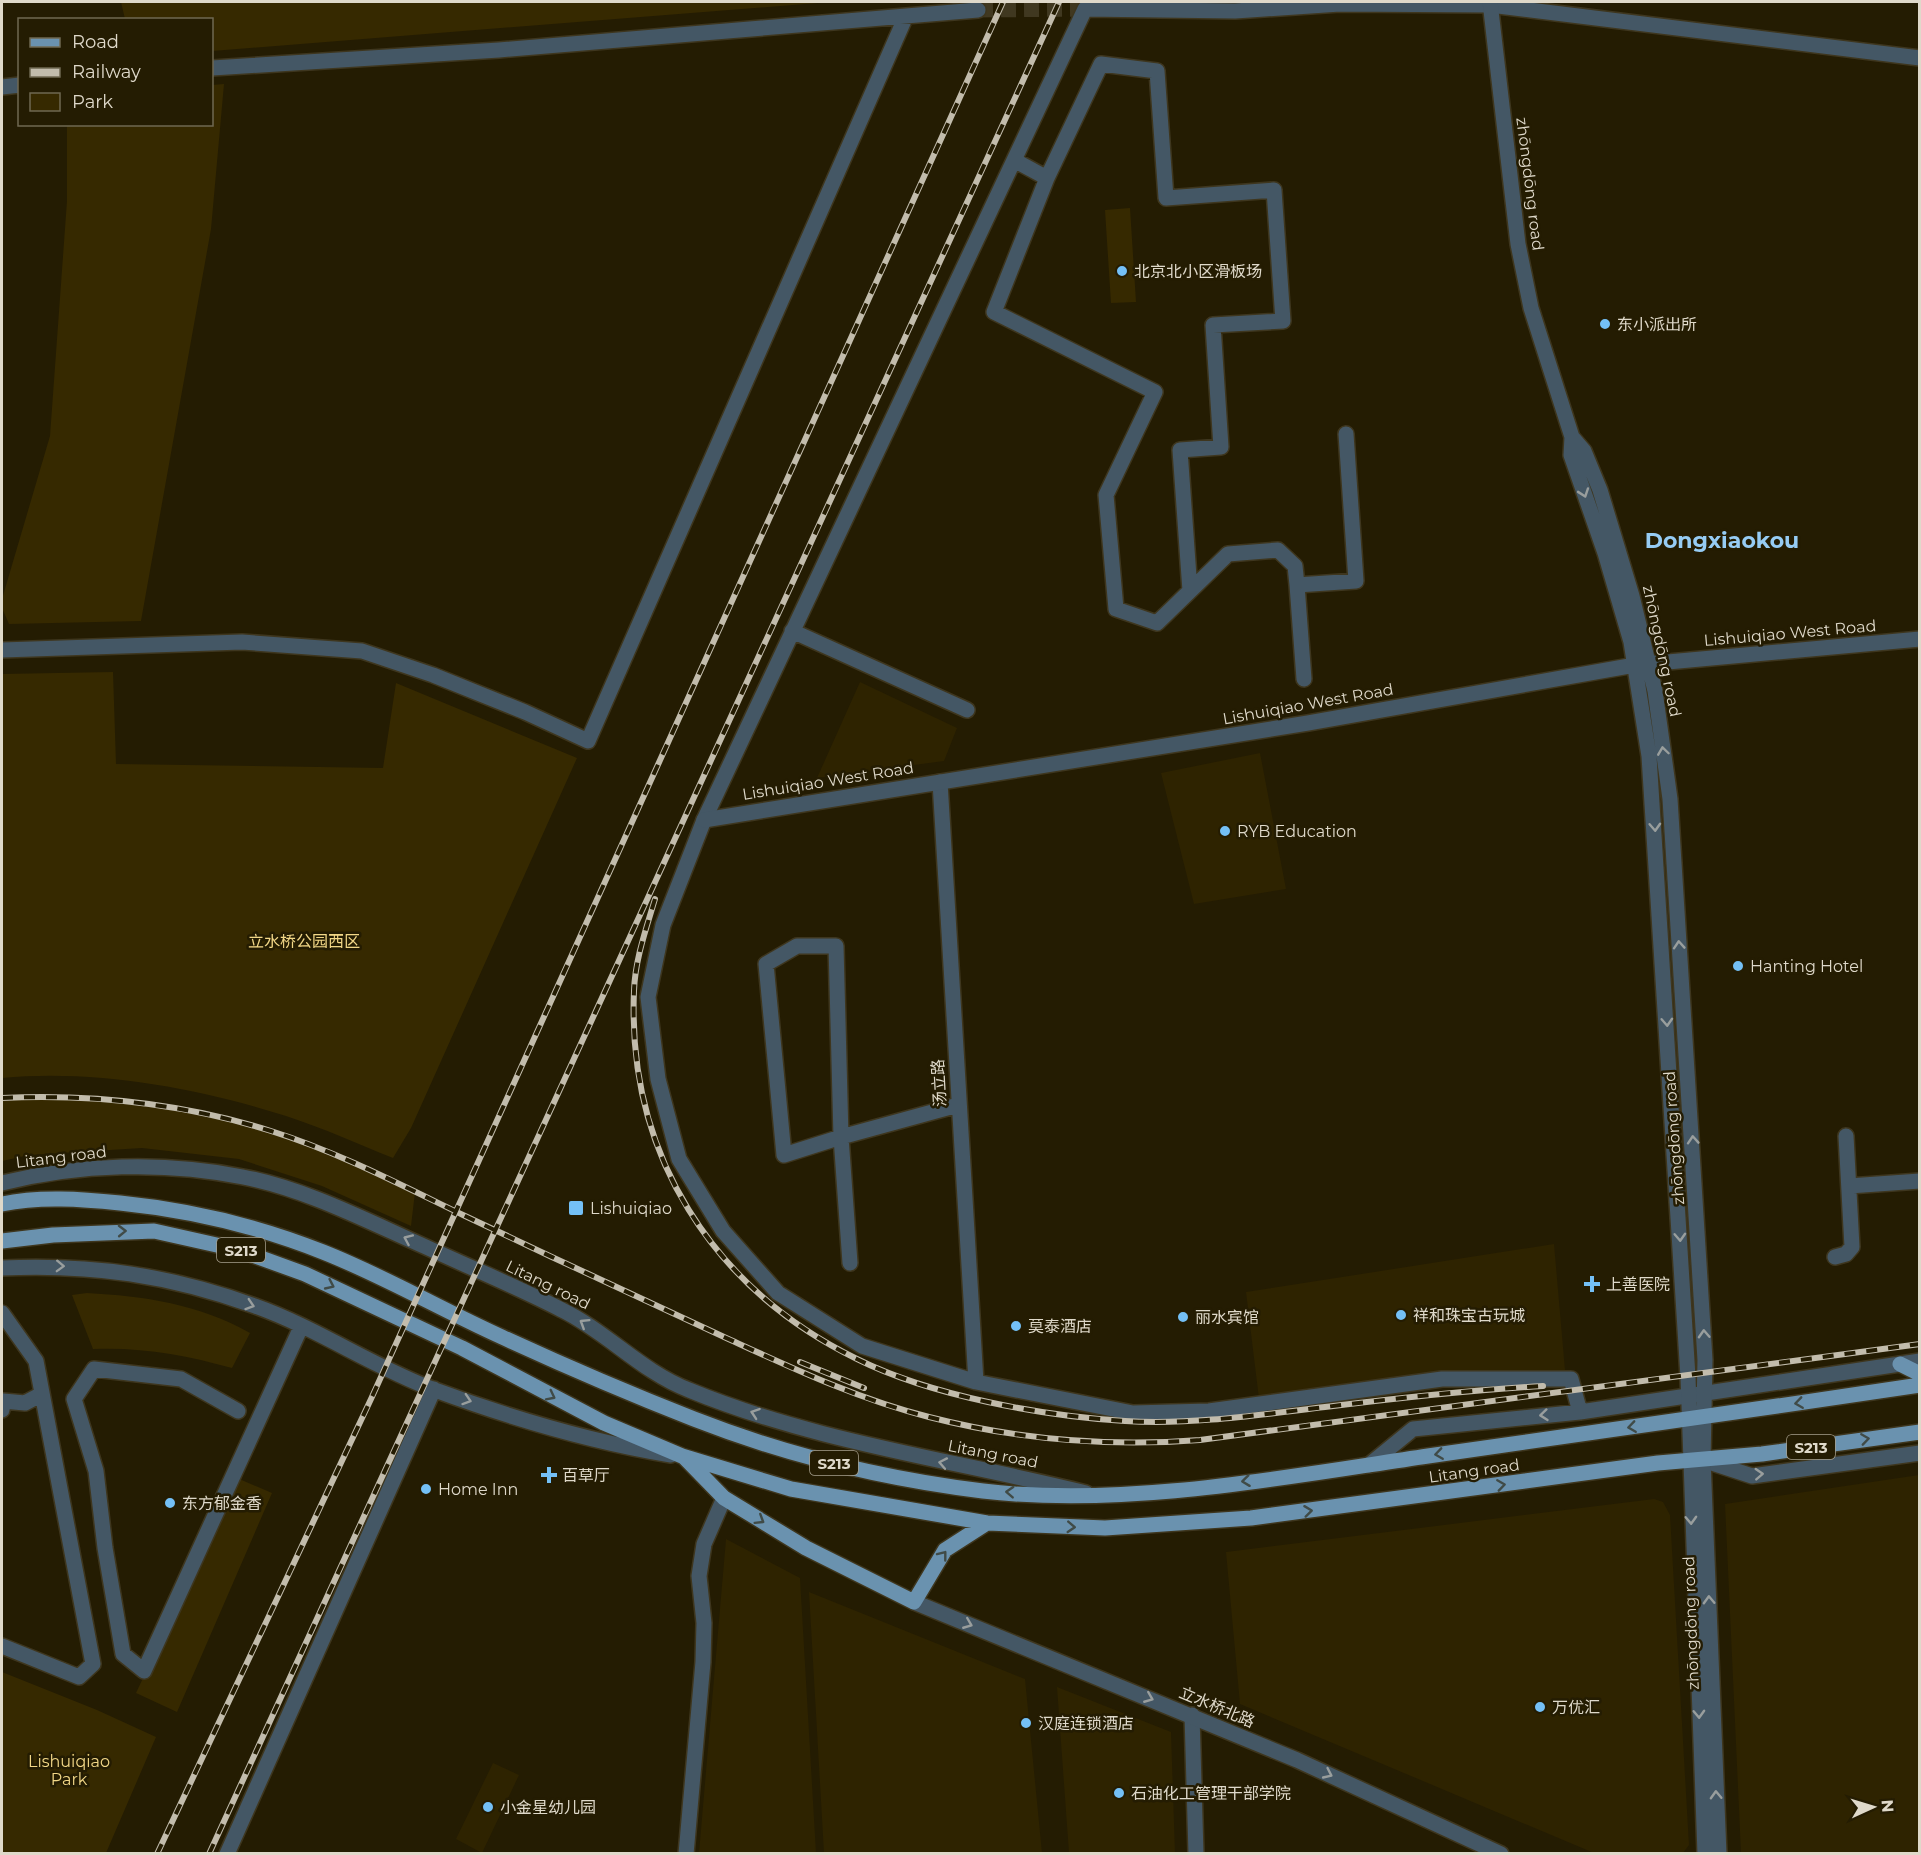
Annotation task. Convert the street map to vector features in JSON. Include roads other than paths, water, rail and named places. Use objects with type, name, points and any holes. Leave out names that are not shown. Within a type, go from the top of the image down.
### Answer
[{"type":"main road","name":"Litang road","points":[[2,1202],[96,1200],[165,1208],[206,1216],[322,1251],[525,1347],[695,1420],[780,1448],[851,1467],[984,1491],[1103,1497],[1369,1465],[1920,1385]]},
{"type":"main road","name":"Litang road","points":[[2,1241],[53,1234],[154,1231],[239,1250],[305,1274],[462,1348],[604,1423],[682,1456],[791,1489],[987,1523],[1106,1528],[1204,1522],[1920,1432]]},
{"type":"main road","points":[[1900,1364],[1920,1374]]},
{"type":"main road","points":[[682,1456],[724,1498],[806,1548],[914,1602],[945,1550],[987,1523]]},
{"type":"street","points":[[1580,1412],[1571,1379],[1442,1379],[1209,1412],[1133,1413],[976,1382],[862,1346],[778,1293],[723,1231],[679,1159],[658,1079],[648,997],[663,925],[704,820],[1085,9],[1235,11],[1340,4],[1490,3],[1920,58]]},
{"type":"street","name":"zhōngdōng road","points":[[1490,3],[1518,244],[1531,309],[1572,437],[1571,455],[1642,664],[1670,799],[1695,1175],[1706,1393],[1698,1418],[1696,1461],[1705,1854]]},
{"type":"street","points":[[213,68],[499,50],[978,10]]},
{"type":"street","points":[[2,650],[242,642],[362,651],[453,683],[588,741],[906,16]]},
{"type":"street","points":[[1190,591],[1180,450],[1221,447],[1213,326],[1283,321],[1275,190],[1166,198],[1157,70],[1101,64],[1047,178],[994,312],[1155,392],[1106,495],[1116,609],[1156,623],[1190,591],[1228,554],[1278,550],[1295,566],[1304,679]]},
{"type":"street","points":[[2,87],[18,86]]},
{"type":"street","points":[[1014,160],[1047,178]]},
{"type":"street","points":[[1297,585],[1356,581],[1346,434]]},
{"type":"street","points":[[792,632],[967,710]]},
{"type":"street","name":"Lishuiqiao West Road","points":[[704,820],[1308,723],[1642,664],[1920,639]]},
{"type":"street","name":"zhōngdōng road","points":[[1642,664],[1653,802],[1689,1395],[1698,1418]]},
{"type":"street","name":"汤立路","points":[[940,782],[976,1382]]},
{"type":"street","points":[[850,1263],[841,1137],[836,946],[797,946],[766,963],[784,1155],[841,1137],[958,1105]]},
{"type":"street","points":[[1835,1257],[1846,1254],[1852,1246],[1846,1136]]},
{"type":"street","name":"Litang road","points":[[2,1183],[32,1176],[106,1168],[175,1169],[243,1177],[320,1201],[564,1310],[686,1389],[767,1418],[942,1463],[1003,1472],[1103,1497]]},
{"type":"street","points":[[1849,1186],[1920,1181]]},
{"type":"street","name":"Litang road","points":[[2,1268],[47,1266],[99,1268],[152,1276],[256,1306],[434,1389],[610,1445],[682,1456]]},
{"type":"street","points":[[2,1312],[36,1360],[93,1664],[79,1677],[2,1646]]},
{"type":"street","points":[[238,1412],[181,1379],[94,1369],[75,1399],[96,1471],[105,1548],[123,1654],[144,1671],[301,1327]]},
{"type":"street","points":[[1369,1465],[1413,1429],[1580,1412],[1920,1361]]},
{"type":"street","points":[[227,1854],[434,1389]]},
{"type":"street","points":[[2,1410],[3,1401],[25,1403],[42,1394]]},
{"type":"street","name":"Litang road","points":[[1696,1461],[1752,1476],[1920,1453]]},
{"type":"street","name":"zhōngdōng road","points":[[1696,1461],[1719,1854]]},
{"type":"street","points":[[686,1854],[703,1662],[704,1623],[699,1576],[704,1544],[724,1498]]},
{"type":"street","name":"立水桥北路","points":[[914,1602],[1297,1760],[1501,1854]]},
{"type":"street","points":[[1192,1715],[1196,1854]]},
{"type":"tunnel","points":[[978,10],[1085,9]]},
{"type":"railway","points":[[157,1854],[371,1399],[1003,2]]},
{"type":"railway","points":[[209,1854],[1059,2]]},
{"type":"railway","points":[[655,899],[636,968],[634,991],[636,1051],[646,1107],[663,1160],[689,1210],[721,1254],[760,1294],[806,1329],[857,1359],[919,1384],[988,1402],[1059,1414],[1150,1422],[1225,1418],[1434,1395],[1543,1386]]},
{"type":"railway","points":[[2,1098],[70,1098],[138,1103],[205,1114],[296,1139],[369,1170],[747,1348],[824,1381],[902,1410],[963,1425],[1030,1436],[1132,1443],[1200,1440],[1920,1344]]},
{"type":"railway","points":[[800,1362],[864,1388]]},
{"type":"place","name":"北京北小区滑板场","points":[[1122,271]]},
{"type":"place","name":"东小派出所","points":[[1605,324]]},
{"type":"place","name":"RYB Education","points":[[1225,831]]},
{"type":"place","name":"Hanting Hotel","points":[[1738,966]]},
{"type":"place","name":"Lishuiqiao","points":[[576,1208]]},
{"type":"place","name":"上善医院","points":[[1592,1284]]},
{"type":"place","name":"祥和珠宝古玩城","points":[[1401,1315]]},
{"type":"place","name":"丽水宾馆","points":[[1183,1317]]},
{"type":"place","name":"莫泰酒店","points":[[1016,1326]]},
{"type":"place","name":"百草厅","points":[[549,1475]]},
{"type":"place","name":"Home Inn","points":[[426,1489]]},
{"type":"place","name":"东方郁金香","points":[[170,1503]]},
{"type":"place","name":"万优汇","points":[[1540,1707]]},
{"type":"place","name":"汉庭连锁酒店","points":[[1026,1723]]},
{"type":"place","name":"石油化工管理干部学院","points":[[1119,1793]]},
{"type":"place","name":"小金星幼儿园","points":[[488,1807]]},
{"type":"district","name":"Dongxiaokou","points":[[1722,540]]},
{"type":"park label","name":"立水桥公园西区","points":[[304,941]]},
{"type":"park label","name":"Lishuiqiao Park","points":[[69,1770]]}]
